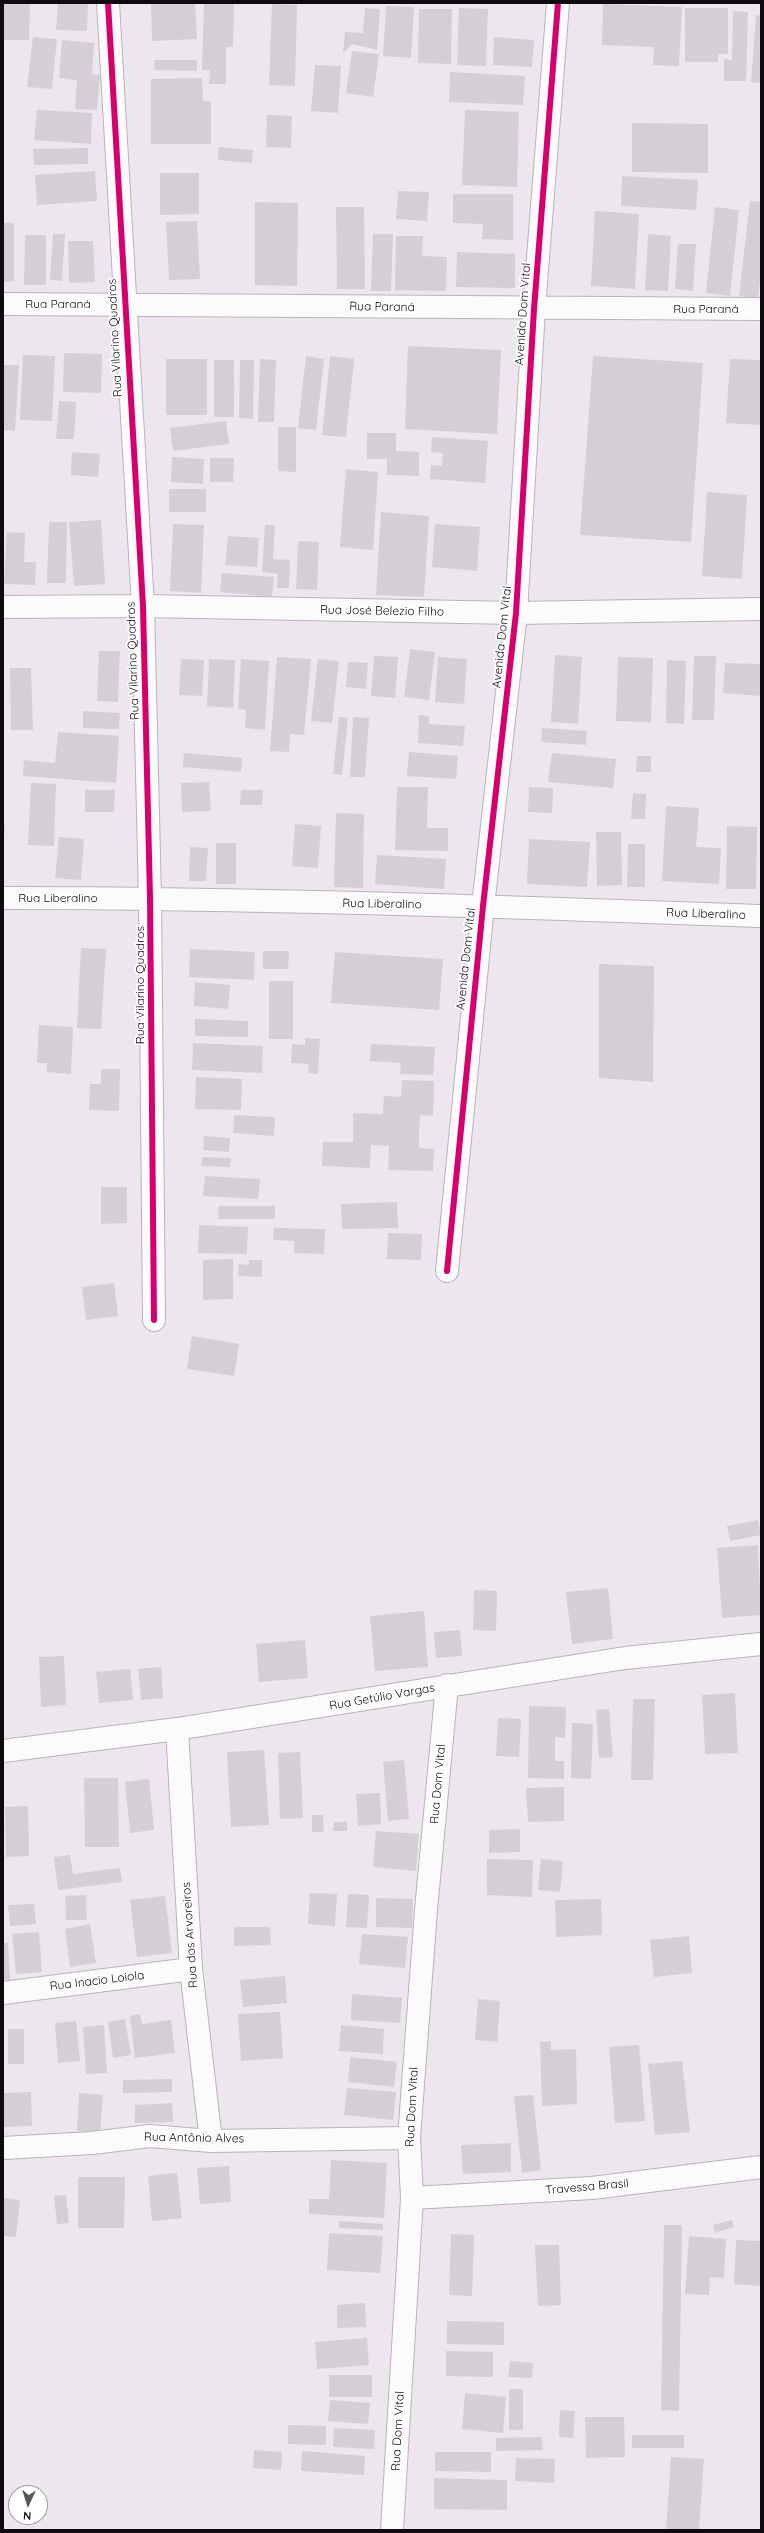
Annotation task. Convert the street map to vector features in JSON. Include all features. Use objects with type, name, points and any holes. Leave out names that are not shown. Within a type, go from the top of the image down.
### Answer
[{"type":"street","name":"Rua Vilarino Quadros","points":[[108,3],[124,304],[143,606],[150,898],[154,1320]]},
{"type":"street","name":"Avenida Dom Vital","points":[[447,1271],[483,906],[516,613],[534,309],[558,3]]},
{"type":"street","name":"Rua Paraná","points":[[3,304],[534,309],[761,309]]},
{"type":"street","name":"Rua José Belezio Filho","points":[[3,607],[143,606],[516,613],[761,609]]},
{"type":"street","name":"Rua Liberalino","points":[[3,898],[150,898],[483,906],[761,916]]},
{"type":"street","name":"Rua Getúlio Vargas","points":[[3,1750],[177,1729],[310,1710],[447,1685],[625,1658],[761,1644]]},
{"type":"street","name":"Rua Dom Vital","points":[[392,2530],[412,2198],[409,2138],[426,1910],[447,1685]]},
{"type":"street","name":"Rua dos Arvoreiros","points":[[177,1729],[191,1969],[210,2141]]},
{"type":"street","name":"Rua Inacio Loiola","points":[[3,1993],[191,1969]]},
{"type":"street","name":"Rua Antônio Alves","points":[[3,2148],[92,2144],[150,2136],[210,2141],[409,2138]]},
{"type":"street","name":"Travessa Brasil","points":[[412,2198],[592,2188],[761,2167]]},
{"type":"building","points":[[4,3],[30,3],[29,40],[3,40]]},
{"type":"building","points":[[58,3],[88,4],[87,31],[56,30]]},
{"type":"building","points":[[151,3],[195,3],[197,39],[152,41]]},
{"type":"building","points":[[204,3],[234,3],[233,47],[226,47],[226,84],[209,84],[210,70],[202,70]]},
{"type":"building","points":[[272,4],[297,5],[295,86],[269,85]]},
{"type":"building","points":[[603,4],[682,7],[679,66],[653,65],[654,47],[602,45]]},
{"type":"building","points":[[386,6],[414,7],[411,58],[383,56]]},
{"type":"building","points":[[365,8],[380,9],[377,50],[352,44],[343,53],[345,32],[363,33]]},
{"type":"building","points":[[459,8],[488,9],[486,66],[457,65]]},
{"type":"building","points":[[685,8],[728,8],[728,54],[718,54],[718,62],[685,62]]},
{"type":"building","points":[[419,9],[452,9],[451,64],[418,63]]},
{"type":"building","points":[[733,11],[748,12],[746,81],[724,81],[724,59],[732,60]]},
{"type":"building","points":[[756,15],[761,16],[761,83],[751,82]]},
{"type":"building","points":[[33,37],[57,39],[52,89],[27,87]]},
{"type":"building","points":[[494,37],[534,40],[532,67],[493,65]]},
{"type":"building","points":[[62,40],[94,43],[92,74],[100,75],[97,110],[75,109],[77,80],[59,78]]},
{"type":"building","points":[[352,51],[379,54],[373,97],[346,93]]},
{"type":"building","points":[[154,60],[197,60],[197,71],[155,70]]},
{"type":"building","points":[[315,65],[341,66],[338,113],[311,111]]},
{"type":"building","points":[[450,72],[525,76],[523,105],[449,102]]},
{"type":"building","points":[[202,78],[203,101],[211,101],[211,144],[151,144],[151,79]]},
{"type":"building","points":[[37,110],[92,113],[91,144],[34,140]]},
{"type":"building","points":[[465,110],[519,112],[517,187],[462,185]]},
{"type":"building","points":[[267,115],[292,116],[291,148],[266,147]]},
{"type":"building","points":[[632,123],[708,124],[708,173],[632,172]]},
{"type":"building","points":[[219,147],[253,150],[252,163],[218,160]]},
{"type":"building","points":[[88,148],[88,164],[34,165],[33,149]]},
{"type":"building","points":[[95,171],[97,201],[37,205],[35,175]]},
{"type":"building","points":[[160,173],[199,173],[199,214],[160,215]]},
{"type":"building","points":[[622,176],[698,180],[696,210],[621,206]]},
{"type":"building","points":[[398,191],[429,192],[427,221],[396,219]]},
{"type":"building","points":[[453,194],[513,194],[513,240],[482,239],[483,224],[453,223]]},
{"type":"building","points":[[750,201],[761,202],[761,271],[758,298],[739,296]]},
{"type":"building","points":[[255,202],[298,203],[297,286],[255,285]]},
{"type":"building","points":[[336,207],[364,207],[365,289],[337,289]]},
{"type":"building","points":[[715,207],[739,210],[730,296],[706,293]]},
{"type":"building","points":[[595,211],[639,214],[635,289],[591,286]]},
{"type":"building","points":[[197,221],[200,279],[169,280],[166,222]]},
{"type":"building","points":[[3,223],[14,223],[14,281],[3,282]]},
{"type":"building","points":[[53,234],[65,234],[62,281],[50,280]]},
{"type":"building","points":[[373,234],[393,234],[391,291],[371,291]]},
{"type":"building","points":[[648,234],[671,236],[668,291],[645,290]]},
{"type":"building","points":[[25,235],[46,235],[46,285],[24,285]]},
{"type":"building","points":[[396,236],[423,236],[422,256],[447,257],[446,291],[395,290]]},
{"type":"building","points":[[68,241],[93,241],[95,282],[69,283]]},
{"type":"building","points":[[678,244],[696,244],[693,291],[675,289]]},
{"type":"building","points":[[457,252],[515,254],[515,288],[456,287]]},
{"type":"building","points":[[408,346],[501,350],[497,434],[405,429]]},
{"type":"building","points":[[64,353],[102,354],[101,393],[63,392]]},
{"type":"building","points":[[23,355],[55,356],[52,421],[20,420]]},
{"type":"building","points":[[306,356],[324,359],[316,430],[298,428]]},
{"type":"building","points":[[330,356],[354,359],[346,437],[322,435]]},
{"type":"building","points":[[593,356],[703,363],[691,542],[580,535]]},
{"type":"building","points":[[166,359],[207,359],[207,415],[166,415]]},
{"type":"building","points":[[260,359],[276,360],[274,422],[258,422]]},
{"type":"building","points":[[730,359],[761,360],[761,425],[726,423]]},
{"type":"building","points":[[214,360],[234,360],[234,417],[214,417]]},
{"type":"building","points":[[240,360],[254,360],[253,419],[239,418]]},
{"type":"building","points":[[3,365],[19,365],[15,431],[3,430]]},
{"type":"building","points":[[59,401],[76,402],[74,439],[56,439]]},
{"type":"building","points":[[226,421],[229,444],[173,451],[170,428]]},
{"type":"building","points":[[278,427],[296,427],[296,472],[278,471]]},
{"type":"building","points":[[367,433],[396,433],[396,451],[419,452],[419,476],[387,475],[387,459],[367,459]]},
{"type":"building","points":[[432,437],[488,441],[485,483],[430,479],[431,465],[442,466],[443,453],[431,452]]},
{"type":"building","points":[[72,452],[100,454],[98,477],[71,475]]},
{"type":"building","points":[[172,457],[204,459],[203,484],[171,482]]},
{"type":"building","points":[[210,458],[234,458],[233,482],[210,482]]},
{"type":"building","points":[[346,469],[378,472],[373,550],[340,547]]},
{"type":"building","points":[[169,489],[206,489],[206,512],[169,512]]},
{"type":"building","points":[[707,492],[747,495],[742,579],[702,576]]},
{"type":"building","points":[[381,512],[429,516],[424,597],[376,595]]},
{"type":"building","points":[[101,520],[105,584],[74,586],[69,522]]},
{"type":"building","points":[[49,522],[67,522],[66,583],[47,583]]},
{"type":"building","points":[[173,524],[204,525],[201,593],[170,591]]},
{"type":"building","points":[[435,524],[480,527],[477,571],[432,567]]},
{"type":"building","points":[[265,525],[275,525],[273,559],[290,560],[289,588],[277,588],[278,574],[262,572]]},
{"type":"building","points":[[7,532],[25,533],[24,562],[36,562],[35,585],[4,584]]},
{"type":"building","points":[[228,536],[259,538],[257,567],[225,565]]},
{"type":"building","points":[[298,541],[319,542],[317,590],[296,589]]},
{"type":"building","points":[[222,573],[274,577],[272,597],[220,592]]},
{"type":"building","points":[[410,649],[435,652],[429,700],[404,697]]},
{"type":"building","points":[[99,651],[120,651],[118,702],[97,701]]},
{"type":"building","points":[[555,655],[582,657],[578,724],[551,722]]},
{"type":"building","points":[[374,656],[398,657],[395,698],[371,696]]},
{"type":"building","points":[[694,656],[716,656],[714,720],[692,720]]},
{"type":"building","points":[[277,657],[311,659],[304,735],[290,734],[289,752],[270,751]]},
{"type":"building","points":[[438,657],[467,659],[464,704],[435,702]]},
{"type":"building","points":[[618,657],[653,658],[651,722],[616,721]]},
{"type":"building","points":[[181,659],[204,660],[202,696],[179,695]]},
{"type":"building","points":[[209,659],[235,660],[233,708],[207,706]]},
{"type":"building","points":[[241,659],[269,661],[265,730],[245,728],[246,710],[238,709]]},
{"type":"building","points":[[318,659],[339,661],[332,723],[311,721]]},
{"type":"building","points":[[667,660],[686,661],[684,724],[666,723]]},
{"type":"building","points":[[348,662],[368,663],[366,689],[346,687]]},
{"type":"building","points":[[725,663],[761,664],[761,696],[723,693]]},
{"type":"building","points":[[10,668],[31,668],[33,730],[11,730]]},
{"type":"building","points":[[83,711],[120,713],[119,729],[83,728]]},
{"type":"building","points":[[419,715],[429,716],[429,724],[465,726],[463,746],[418,743]]},
{"type":"building","points":[[339,717],[348,718],[342,775],[333,774]]},
{"type":"building","points":[[353,717],[369,718],[365,777],[350,777]]},
{"type":"building","points":[[542,728],[587,731],[586,745],[541,742]]},
{"type":"building","points":[[58,732],[119,736],[116,783],[23,776],[24,760],[55,763]]},
{"type":"building","points":[[409,752],[458,756],[456,779],[407,776]]},
{"type":"building","points":[[184,753],[242,758],[241,772],[183,767]]},
{"type":"building","points":[[552,753],[616,759],[613,788],[548,782]]},
{"type":"building","points":[[637,756],[651,756],[651,772],[636,772]]},
{"type":"building","points":[[209,782],[211,811],[182,812],[181,783]]},
{"type":"building","points":[[31,783],[56,784],[54,846],[28,845]]},
{"type":"building","points":[[397,787],[428,787],[427,828],[448,828],[448,851],[395,850]]},
{"type":"building","points":[[529,787],[553,788],[552,813],[528,812]]},
{"type":"building","points":[[85,790],[115,790],[114,812],[85,812]]},
{"type":"building","points":[[241,790],[263,790],[262,805],[240,805]]},
{"type":"building","points":[[633,793],[646,794],[645,819],[631,819]]},
{"type":"building","points":[[666,806],[699,808],[696,847],[721,848],[719,884],[662,881]]},
{"type":"building","points":[[336,813],[364,814],[363,888],[334,887]]},
{"type":"building","points":[[295,824],[321,826],[318,868],[292,866]]},
{"type":"building","points":[[3,825],[5,825],[4,841],[3,841]]},
{"type":"building","points":[[727,826],[757,827],[756,889],[726,889]]},
{"type":"building","points":[[596,832],[621,832],[622,885],[597,886]]},
{"type":"building","points":[[59,837],[84,839],[81,880],[55,878]]},
{"type":"building","points":[[529,839],[590,842],[587,887],[527,884]]},
{"type":"building","points":[[216,843],[236,843],[236,884],[216,884]]},
{"type":"building","points":[[628,844],[645,844],[645,887],[627,887]]},
{"type":"building","points":[[190,847],[208,848],[206,881],[189,881]]},
{"type":"building","points":[[377,855],[446,859],[444,889],[375,884]]},
{"type":"building","points":[[81,948],[106,949],[101,1029],[77,1028]]},
{"type":"building","points":[[190,949],[255,952],[254,980],[189,977]]},
{"type":"building","points":[[263,951],[289,951],[288,969],[263,969]]},
{"type":"building","points":[[335,952],[443,959],[439,1010],[331,1003]]},
{"type":"building","points":[[599,964],[654,966],[653,1082],[599,1078]]},
{"type":"building","points":[[269,981],[293,981],[293,1039],[269,1039]]},
{"type":"building","points":[[195,982],[230,985],[228,1009],[194,1006]]},
{"type":"building","points":[[195,1019],[248,1021],[248,1037],[195,1036]]},
{"type":"building","points":[[39,1025],[73,1027],[71,1074],[47,1072],[47,1063],[37,1063]]},
{"type":"building","points":[[305,1038],[320,1039],[318,1074],[308,1073],[309,1064],[291,1063],[292,1044],[305,1045]]},
{"type":"building","points":[[193,1043],[263,1046],[262,1073],[192,1070]]},
{"type":"building","points":[[371,1044],[435,1047],[433,1075],[400,1074],[401,1063],[370,1061]]},
{"type":"building","points":[[101,1069],[120,1069],[119,1111],[89,1110],[90,1084],[101,1084]]},
{"type":"building","points":[[196,1077],[242,1079],[241,1110],[195,1109]]},
{"type":"building","points":[[402,1080],[434,1081],[433,1116],[420,1115],[419,1131],[419,1148],[434,1149],[433,1171],[388,1170],[389,1146],[371,1145],[370,1168],[322,1166],[323,1142],[353,1142],[353,1113],[383,1114],[384,1096],[401,1097]]},
{"type":"building","points":[[234,1115],[275,1117],[274,1136],[233,1133]]},
{"type":"building","points":[[204,1136],[230,1138],[229,1152],[203,1150]]},
{"type":"building","points":[[202,1157],[231,1158],[230,1167],[201,1166]]},
{"type":"building","points":[[205,1176],[260,1179],[258,1199],[203,1196]]},
{"type":"building","points":[[101,1187],[127,1187],[127,1223],[101,1224]]},
{"type":"building","points":[[397,1202],[398,1228],[342,1229],[341,1204]]},
{"type":"building","points":[[219,1206],[275,1206],[275,1219],[218,1219]]},
{"type":"building","points":[[199,1225],[248,1227],[247,1254],[198,1253]]},
{"type":"building","points":[[274,1228],[325,1229],[324,1254],[294,1253],[294,1241],[273,1240]]},
{"type":"building","points":[[388,1233],[422,1234],[421,1260],[387,1259]]},
{"type":"building","points":[[233,1259],[233,1299],[203,1300],[203,1260]]},
{"type":"building","points":[[249,1260],[262,1260],[262,1277],[238,1276],[239,1264],[249,1265]]},
{"type":"building","points":[[114,1283],[118,1316],[86,1320],[82,1287]]},
{"type":"building","points":[[192,1336],[239,1344],[234,1376],[187,1369]]},
{"type":"building","points":[[758,1520],[761,1535],[730,1541],[727,1526]]},
{"type":"building","points":[[758,1545],[761,1615],[722,1618],[717,1548]]},
{"type":"building","points":[[608,1588],[613,1639],[572,1644],[566,1592]]},
{"type":"building","points":[[474,1590],[497,1591],[496,1631],[473,1630]]},
{"type":"building","points":[[424,1611],[428,1667],[375,1671],[370,1616]]},
{"type":"building","points":[[460,1630],[462,1656],[436,1658],[434,1632]]},
{"type":"building","points":[[305,1640],[308,1678],[259,1682],[256,1644]]},
{"type":"building","points":[[64,1656],[66,1705],[41,1707],[39,1657]]},
{"type":"building","points":[[161,1667],[163,1698],[141,1700],[138,1669]]},
{"type":"building","points":[[130,1669],[133,1700],[99,1703],[96,1672]]},
{"type":"building","points":[[735,1693],[738,1753],[705,1754],[702,1695]]},
{"type":"building","points":[[633,1699],[655,1699],[653,1780],[631,1780]]},
{"type":"building","points":[[529,1706],[566,1707],[565,1738],[555,1737],[555,1761],[564,1761],[564,1779],[528,1778]]},
{"type":"building","points":[[609,1709],[613,1757],[599,1758],[596,1710]]},
{"type":"building","points":[[498,1718],[521,1719],[519,1757],[496,1756]]},
{"type":"building","points":[[572,1723],[593,1724],[591,1779],[571,1778]]},
{"type":"building","points":[[264,1750],[269,1825],[231,1827],[227,1752]]},
{"type":"building","points":[[300,1752],[303,1818],[280,1819],[278,1753]]},
{"type":"building","points":[[404,1760],[409,1819],[388,1821],[383,1762]]},
{"type":"building","points":[[84,1778],[118,1778],[119,1847],[85,1847]]},
{"type":"building","points":[[149,1779],[154,1830],[130,1833],[125,1782]]},
{"type":"building","points":[[564,1787],[564,1821],[528,1822],[526,1788]]},
{"type":"building","points":[[380,1793],[381,1824],[358,1826],[356,1794]]},
{"type":"building","points":[[28,1806],[29,1856],[6,1857],[5,1807]]},
{"type":"building","points":[[312,1815],[323,1815],[324,1832],[312,1832]]},
{"type":"building","points":[[334,1822],[347,1822],[347,1831],[333,1831]]},
{"type":"building","points":[[520,1829],[520,1852],[489,1853],[489,1830]]},
{"type":"building","points":[[376,1831],[419,1834],[416,1871],[373,1867]]},
{"type":"building","points":[[70,1855],[73,1874],[120,1868],[122,1882],[58,1890],[54,1857]]},
{"type":"building","points":[[487,1859],[533,1860],[532,1897],[487,1895]]},
{"type":"building","points":[[541,1859],[563,1861],[560,1892],[538,1890]]},
{"type":"building","points":[[310,1893],[337,1894],[335,1926],[308,1924]]},
{"type":"building","points":[[348,1894],[369,1895],[367,1928],[346,1927]]},
{"type":"building","points":[[86,1895],[87,1920],[66,1920],[65,1896]]},
{"type":"building","points":[[165,1896],[172,1953],[137,1957],[130,1900]]},
{"type":"building","points":[[376,1898],[413,1899],[412,1928],[376,1927]]},
{"type":"building","points":[[601,1899],[602,1935],[556,1937],[555,1900]]},
{"type":"building","points":[[34,1904],[36,1924],[10,1926],[8,1905]]},
{"type":"building","points":[[90,1924],[96,1963],[70,1967],[65,1929]]},
{"type":"building","points":[[234,1927],[270,1927],[271,1945],[234,1946]]},
{"type":"building","points":[[39,1932],[42,1972],[16,1974],[12,1934]]},
{"type":"building","points":[[362,1934],[408,1937],[405,1968],[359,1964]]},
{"type":"building","points":[[689,1936],[692,1973],[654,1977],[650,1940]]},
{"type":"building","points":[[3,1943],[8,1943],[10,1980],[3,1980]]},
{"type":"building","points":[[285,1976],[287,2003],[243,2007],[240,1980]]},
{"type":"building","points":[[352,1994],[402,1998],[400,2023],[351,2020]]},
{"type":"building","points":[[478,1999],[500,2001],[497,2042],[475,2040]]},
{"type":"building","points":[[280,2012],[283,2058],[241,2061],[238,2014]]},
{"type":"building","points":[[140,2014],[142,2024],[171,2020],[175,2053],[135,2058],[130,2016]]},
{"type":"building","points":[[125,2019],[131,2055],[113,2058],[108,2022]]},
{"type":"building","points":[[76,2021],[80,2061],[58,2063],[55,2023]]},
{"type":"building","points":[[104,2025],[107,2073],[86,2074],[83,2027]]},
{"type":"building","points":[[341,2025],[384,2029],[383,2054],[339,2051]]},
{"type":"building","points":[[8,2029],[24,2029],[24,2064],[8,2064]]},
{"type":"building","points":[[551,2041],[551,2050],[576,2049],[577,2104],[542,2106],[540,2042]]},
{"type":"building","points":[[639,2045],[645,2121],[615,2123],[609,2047]]},
{"type":"building","points":[[350,2057],[397,2062],[394,2087],[348,2082]]},
{"type":"building","points":[[682,2061],[690,2132],[655,2135],[648,2064]]},
{"type":"building","points":[[172,2079],[172,2092],[123,2093],[123,2080]]},
{"type":"building","points":[[347,2088],[396,2092],[393,2120],[344,2115]]},
{"type":"building","points":[[31,2092],[32,2126],[3,2127],[3,2093]]},
{"type":"building","points":[[79,2093],[103,2095],[100,2132],[77,2131]]},
{"type":"building","points":[[533,2095],[541,2170],[522,2173],[514,2096]]},
{"type":"building","points":[[172,2103],[173,2122],[135,2123],[135,2105]]},
{"type":"building","points":[[511,2143],[511,2172],[463,2174],[461,2145]]},
{"type":"building","points":[[331,2160],[387,2163],[384,2218],[309,2214],[309,2199],[329,2199]]},
{"type":"building","points":[[229,2166],[231,2202],[200,2204],[197,2168]]},
{"type":"building","points":[[177,2173],[182,2218],[152,2221],[148,2176]]},
{"type":"building","points":[[78,2177],[125,2177],[124,2228],[78,2228]]},
{"type":"building","points":[[66,2195],[69,2223],[57,2224],[54,2196]]},
{"type":"building","points":[[3,2198],[20,2200],[16,2237],[3,2236]]},
{"type":"building","points":[[732,2220],[734,2227],[715,2233],[713,2225]]},
{"type":"building","points":[[339,2221],[383,2224],[383,2230],[339,2228]]},
{"type":"building","points":[[664,2225],[682,2225],[679,2411],[661,2410]]},
{"type":"building","points":[[329,2233],[383,2236],[380,2273],[327,2270]]},
{"type":"building","points":[[451,2234],[474,2235],[472,2296],[449,2295]]},
{"type":"building","points":[[689,2236],[726,2239],[724,2278],[710,2277],[709,2295],[685,2294]]},
{"type":"building","points":[[736,2240],[761,2241],[761,2286],[734,2284]]},
{"type":"building","points":[[535,2245],[559,2245],[561,2305],[538,2306]]},
{"type":"building","points":[[365,2303],[366,2327],[337,2328],[337,2305]]},
{"type":"building","points":[[447,2321],[504,2322],[504,2345],[447,2344]]},
{"type":"building","points":[[367,2338],[369,2365],[317,2369],[315,2342]]},
{"type":"building","points":[[446,2351],[493,2352],[493,2377],[446,2376]]},
{"type":"building","points":[[510,2361],[533,2363],[532,2378],[508,2377]]},
{"type":"building","points":[[329,2375],[372,2375],[372,2397],[329,2397]]},
{"type":"building","points":[[509,2389],[523,2389],[523,2430],[509,2430]]},
{"type":"building","points":[[465,2393],[506,2397],[503,2433],[462,2429]]},
{"type":"building","points":[[330,2400],[370,2403],[368,2424],[328,2421]]},
{"type":"building","points":[[560,2410],[575,2411],[573,2438],[559,2437]]},
{"type":"building","points":[[585,2417],[624,2417],[625,2457],[586,2458]]},
{"type":"building","points":[[288,2425],[326,2426],[326,2445],[288,2444]]},
{"type":"building","points":[[334,2428],[375,2430],[374,2449],[333,2447]]},
{"type":"building","points":[[632,2435],[684,2435],[684,2448],[632,2448]]},
{"type":"building","points":[[542,2437],[543,2450],[496,2451],[496,2438]]},
{"type":"building","points":[[254,2450],[282,2452],[281,2470],[253,2468]]},
{"type":"building","points":[[302,2451],[365,2456],[364,2475],[301,2471]]},
{"type":"building","points":[[435,2452],[491,2452],[491,2472],[435,2471]]},
{"type":"building","points":[[671,2457],[704,2459],[699,2530],[666,2530]]},
{"type":"building","points":[[516,2458],[555,2459],[554,2483],[515,2481]]},
{"type":"building","points":[[434,2478],[507,2480],[507,2510],[434,2509]]},
{"type":"cycle path","points":[[108,3],[143,606],[150,898],[154,1320]]},
{"type":"cycle path","points":[[447,1271],[483,906],[516,613],[534,309],[558,3]]}]
